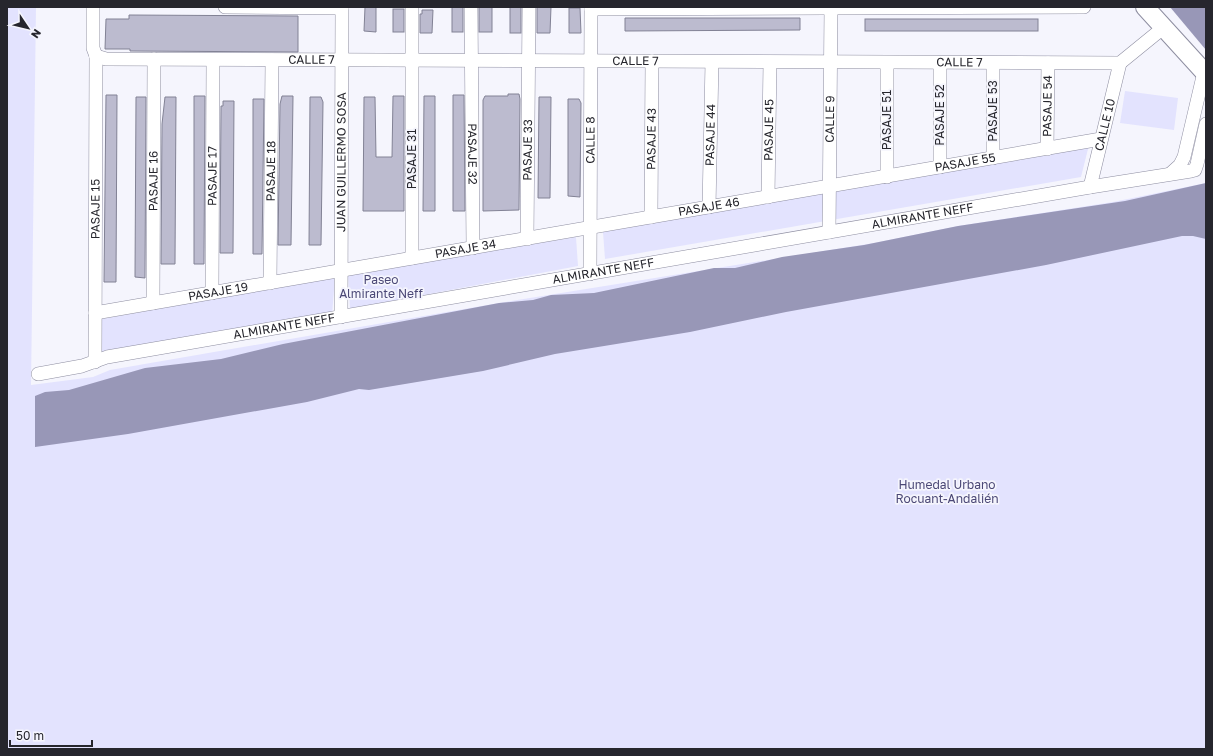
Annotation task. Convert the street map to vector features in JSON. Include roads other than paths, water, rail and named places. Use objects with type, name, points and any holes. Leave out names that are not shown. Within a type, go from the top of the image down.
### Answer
[{"type":"street","name":"PASAJE 15","points":[[93,7],[93,48],[96,56],[95,362]]},
{"type":"street","points":[[225,7],[342,7]]},
{"type":"street","name":"JUAN GUILLERMO SOSA","points":[[341,317],[342,7]]},
{"type":"street","name":"PASAJE 31","points":[[412,7],[412,258]]},
{"type":"street","name":"PASAJE 32","points":[[471,7],[473,248]]},
{"type":"street","name":"PASAJE 33","points":[[527,239],[529,7]]},
{"type":"street","points":[[591,8],[1084,7]]},
{"type":"street","points":[[1145,7],[1163,28],[1205,69],[1184,157],[1180,165],[1170,174]]},
{"type":"street","name":"CALLE 8","points":[[590,274],[591,8]]},
{"type":"street","name":"CALLE 9","points":[[829,232],[831,8]]},
{"type":"street","points":[[1120,64],[1163,28]]},
{"type":"street","name":"CALLE 7","points":[[96,56],[102,59],[213,60],[1120,64]]},
{"type":"street","name":"PASAJE 16","points":[[153,303],[154,59]]},
{"type":"street","name":"PASAJE 17","points":[[212,293],[213,60]]},
{"type":"street","name":"PASAJE 18","points":[[270,283],[272,60]]},
{"type":"street","name":"PASAJE 43","points":[[651,217],[652,61]]},
{"type":"street","name":"PASAJE 44","points":[[709,207],[712,62]]},
{"type":"street","name":"PASAJE 45","points":[[768,197],[770,62]]},
{"type":"street","name":"PASAJE 51","points":[[887,62],[887,177]]},
{"type":"street","name":"PASAJE 52","points":[[940,63],[940,167]]},
{"type":"street","name":"PASAJE 53","points":[[993,63],[993,158]]},
{"type":"street","name":"PASAJE 54","points":[[1047,149],[1048,63]]},
{"type":"street","name":"CALLE 10","points":[[1090,187],[1120,64]]},
{"type":"street","name":"ALMIRANTE NEFF","points":[[38,374],[95,362],[107,357],[1195,170],[1206,124]]},
{"type":"street","name":"PASAJE 55","points":[[829,187],[1101,139]]},
{"type":"street","name":"PASAJE 46","points":[[590,228],[829,187]]},
{"type":"street","name":"PASAJE 34","points":[[342,270],[590,228]]},
{"type":"street","name":"PASAJE 19","points":[[95,314],[342,270]]},
{"type":"park label","name":"Paseo Almirante Neff","points":[[381,287]]},
{"type":"park label","name":"Humedal Urbano Rocuant-Andalién","points":[[947,492]]}]
